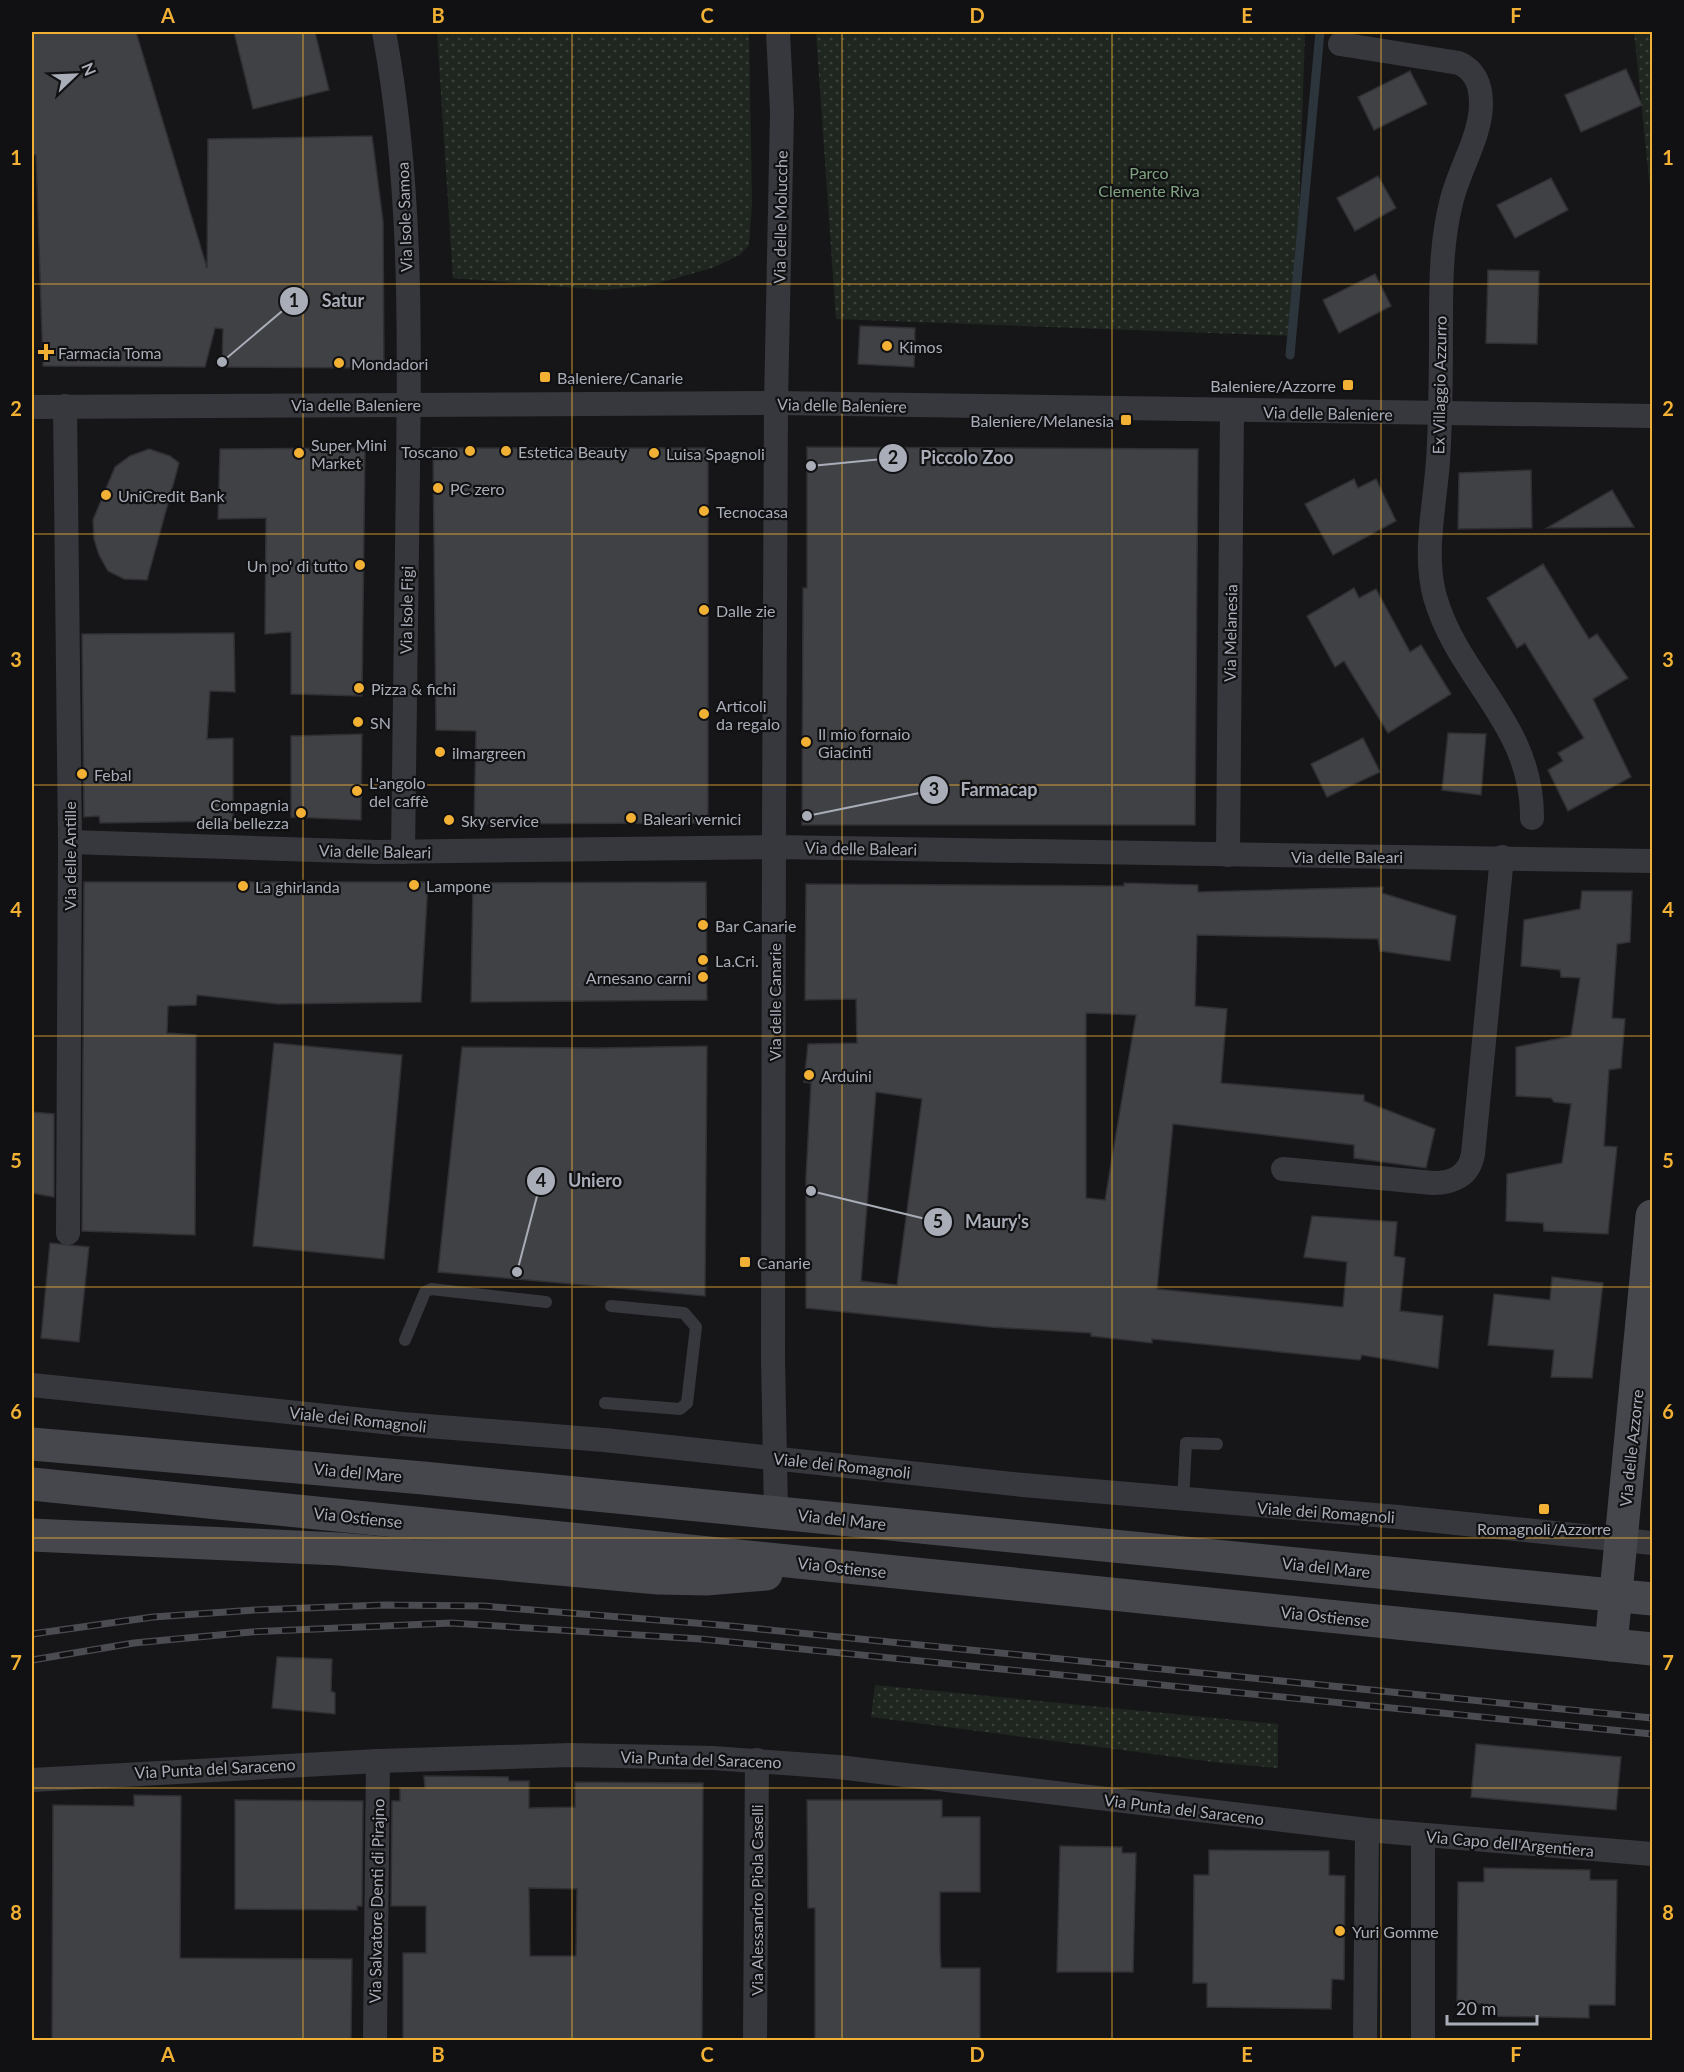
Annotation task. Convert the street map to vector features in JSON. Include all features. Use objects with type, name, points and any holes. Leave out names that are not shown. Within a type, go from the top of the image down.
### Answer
[{"type":"street","name":"Via Isole Samoa","points":[[384,32],[395,97],[403,171],[408,404]]},
{"type":"street","name":"Via delle Molucche","points":[[776,404],[782,122],[778,32]]},
{"type":"street","name":"Ex Villaggio Azzurro","points":[[1340,44],[1459,63],[1475,75],[1479,84],[1480,114],[1456,183],[1444,237],[1441,414],[1430,551],[1432,584],[1440,611],[1452,637],[1505,720],[1522,753],[1532,793],[1532,818]]},
{"type":"street","name":"Via Isole Figi","points":[[403,852],[408,404]]},
{"type":"street","name":"Via delle Baleniere","points":[[32,407],[776,404],[1653,416]]},
{"type":"street","name":"Via delle Canarie","points":[[775,1457],[776,404]]},
{"type":"street","name":"Via delle Antille","points":[[65,406],[70,842],[68,1233]]},
{"type":"street","name":"Via Melanesia","points":[[1228,855],[1232,412]]},
{"type":"street","name":"Via delle Baleari","points":[[70,842],[403,852],[774,847],[1653,861]]},
{"type":"street","points":[[1283,1169],[1433,1183],[1452,1182],[1466,1171],[1473,1154],[1502,857]]},
{"type":"street","name":"Via delle Azzorre","points":[[1611,1645],[1616,1595],[1637,1542],[1653,1216]]},
{"type":"street","name":"Viale dei Romagnoli","points":[[32,1385],[402,1424],[604,1440],[775,1457],[1183,1501],[1398,1517],[1637,1542]]},
{"type":"street","name":"Via del Mare","points":[[32,1444],[339,1470],[1653,1599]]},
{"type":"street","points":[[775,1457],[777,1512]]},
{"type":"street","name":"Via Ostiense","points":[[32,1484],[1653,1649]]},
{"type":"street","points":[[32,1535],[339,1549],[682,1579],[752,1576],[823,1566]]},
{"type":"street","name":"Via Punta del Saraceno","points":[[32,1780],[378,1761],[570,1755],[757,1760],[1367,1830]]},
{"type":"street","name":"Via Alessandro Piola Caselli","points":[[755,2040],[757,1760]]},
{"type":"street","name":"Via Salvatore Denti di Pirajno","points":[[375,2040],[378,1761]]},
{"type":"street","points":[[1365,2040],[1367,1830]]},
{"type":"street","name":"Via Capo dell'Argentiera","points":[[1367,1830],[1653,1854]]},
{"type":"street","points":[[1423,1836],[1423,2040]]},
{"type":"lane","points":[[405,1340],[425,1292],[431,1289],[546,1302]]},
{"type":"lane","points":[[605,1403],[680,1409],[687,1403],[696,1327],[684,1312],[611,1306]]},
{"type":"lane","points":[[1183,1501],[1186,1443],[1217,1444]]},
{"type":"green space","points":[[437,32],[749,32],[752,203],[749,245],[740,255],[712,268],[648,286],[603,290],[453,278]]},
{"type":"green space","name":"Parco Clemente Riva","points":[[816,32],[1305,32],[1295,336],[836,319]]},
{"type":"green space","points":[[1634,32],[1652,32],[1652,209]]},
{"type":"green space","points":[[875,1685],[1278,1724],[1278,1768],[1221,1763],[871,1717]]},
{"type":"building","points":[[32,32],[136,32],[207,268],[208,139],[372,136],[383,221],[384,368],[222,367],[223,329],[215,328],[205,367],[43,366],[36,155],[32,155]]},
{"type":"building","points":[[234,32],[315,32],[329,90],[253,109]]},
{"type":"building","points":[[1626,69],[1642,105],[1581,132],[1565,95]]},
{"type":"building","points":[[1410,71],[1427,104],[1374,130],[1358,97]]},
{"type":"building","points":[[1378,176],[1396,208],[1355,231],[1337,198]]},
{"type":"building","points":[[1551,178],[1568,210],[1515,238],[1497,205]]},
{"type":"building","points":[[1488,270],[1539,271],[1537,344],[1486,343]]},
{"type":"building","points":[[1375,274],[1391,306],[1339,333],[1323,300]]},
{"type":"building","name":"Kimos","points":[[860,326],[915,328],[914,367],[858,364]]},
{"type":"building","points":[[807,447],[1198,449],[1195,825],[802,825],[803,588],[807,588]]},
{"type":"building","points":[[365,448],[362,696],[291,694],[291,632],[265,634],[266,518],[218,519],[220,449]]},
{"type":"building","points":[[433,448],[708,448],[708,823],[474,824],[476,731],[436,730]]},
{"type":"building","points":[[149,449],[170,456],[179,463],[147,580],[124,579],[108,571],[99,555],[94,539],[93,520],[115,467],[130,456]]},
{"type":"building","points":[[1531,470],[1532,528],[1458,529],[1459,473]]},
{"type":"building","points":[[1354,479],[1358,488],[1376,479],[1396,521],[1333,555],[1305,504]]},
{"type":"building","points":[[1612,490],[1634,527],[1547,528]]},
{"type":"building","points":[[1543,564],[1589,639],[1597,634],[1628,678],[1593,699],[1631,777],[1568,811],[1548,770],[1563,761],[1558,753],[1584,738],[1525,643],[1517,648],[1487,598]]},
{"type":"building","points":[[1354,588],[1359,598],[1376,589],[1410,652],[1421,645],[1451,694],[1388,733],[1344,661],[1335,667],[1307,616]]},
{"type":"building","points":[[234,633],[235,692],[210,691],[207,739],[233,738],[233,821],[100,823],[99,816],[84,817],[82,634]]},
{"type":"building","points":[[1448,733],[1486,734],[1481,795],[1442,790]]},
{"type":"building","points":[[362,734],[361,820],[291,817],[291,736]]},
{"type":"building","points":[[1363,738],[1380,772],[1327,797],[1311,764]]},
{"type":"building","points":[[84,882],[428,882],[421,1002],[278,1004],[197,995],[196,1005],[168,1006],[167,1033],[196,1035],[195,1235],[82,1231]]},
{"type":"building","points":[[706,882],[707,1000],[471,1002],[473,883]]},
{"type":"building","points":[[1124,883],[1198,885],[1198,892],[1383,887],[1382,893],[1456,916],[1450,961],[1380,951],[1378,939],[1197,935],[1195,1006],[1227,1009],[1221,1083],[1364,1095],[1364,1101],[1435,1129],[1426,1168],[1354,1158],[1354,1145],[1173,1124],[1157,1289],[1343,1307],[1347,1262],[1304,1257],[1312,1216],[1397,1222],[1394,1256],[1405,1258],[1400,1311],[1443,1316],[1438,1368],[1362,1355],[1360,1360],[1152,1339],[1152,1343],[1091,1336],[1091,1333],[990,1327],[806,1308],[806,1177],[811,1083],[804,1082],[808,1044],[857,1043],[856,999],[805,1000],[806,884],[1124,886]],"holes":[[[1086,1013],[1136,1015],[1105,1200],[1086,1198]],[[876,1092],[922,1099],[897,1285],[861,1281]]]},
{"type":"building","points":[[1582,891],[1632,891],[1630,942],[1617,944],[1612,1018],[1625,1019],[1621,1068],[1609,1070],[1604,1146],[1617,1147],[1608,1234],[1544,1231],[1543,1223],[1506,1221],[1507,1174],[1562,1163],[1571,1104],[1554,1102],[1551,1098],[1516,1096],[1516,1047],[1571,1036],[1580,978],[1561,977],[1560,970],[1521,966],[1524,920],[1580,909]]},
{"type":"building","points":[[274,1043],[402,1055],[384,1259],[253,1246]]},
{"type":"building","points":[[707,1046],[705,1296],[438,1272],[462,1047]]},
{"type":"building","points":[[32,1112],[54,1114],[54,1197],[32,1193]]},
{"type":"building","points":[[50,1243],[89,1247],[79,1342],[41,1338]]},
{"type":"building","points":[[1552,1277],[1603,1283],[1592,1378],[1551,1377],[1554,1350],[1488,1345],[1494,1294],[1550,1300]]},
{"type":"building","points":[[277,1657],[332,1659],[331,1691],[335,1693],[335,1714],[272,1708]]},
{"type":"building","points":[[1476,1744],[1621,1757],[1616,1810],[1471,1797]]},
{"type":"building","points":[[424,1776],[508,1777],[509,1781],[529,1781],[529,1808],[575,1807],[575,1782],[703,1783],[702,2040],[403,2040],[403,1953],[426,1953],[426,1906],[391,1906],[392,1801],[400,1801],[400,1788],[425,1788]],"holes":[[[529,1888],[577,1889],[576,1956],[530,1956]]]},
{"type":"building","points":[[134,1795],[181,1796],[180,1958],[352,1959],[351,2040],[52,2040],[53,1805],[134,1806]]},
{"type":"building","points":[[235,1800],[363,1801],[362,1906],[357,1906],[357,1910],[235,1909]]},
{"type":"building","points":[[807,1800],[942,1800],[942,1817],[980,1817],[980,1892],[940,1892],[940,1949],[941,1968],[980,1968],[980,2040],[815,2040],[815,1908],[808,1908]]},
{"type":"building","points":[[1060,1846],[1122,1847],[1122,1853],[1136,1853],[1133,1972],[1057,1972]]},
{"type":"building","points":[[1209,1850],[1329,1851],[1329,1875],[1345,1876],[1344,1980],[1332,1979],[1331,2009],[1207,2007],[1207,1983],[1193,1983],[1194,1875],[1209,1875]]},
{"type":"building","points":[[1484,1868],[1590,1870],[1590,1880],[1617,1880],[1615,2005],[1589,2005],[1589,2018],[1482,2016],[1483,2004],[1457,2004],[1458,1882],[1484,1882]]},
{"type":"waterway","points":[[1290,355],[1320,32]]},
{"type":"railway","points":[[32,1634],[153,1617],[255,1610],[383,1605],[483,1606],[720,1625],[1652,1718]]},
{"type":"railway","points":[[32,1660],[134,1643],[251,1632],[451,1623],[701,1639],[1652,1734]]},
{"type":"place","name":"Kimos","points":[[887,346]]},
{"type":"place","name":"Farmacia Toma","points":[[46,352]]},
{"type":"place","name":"Satur","points":[[222,362]]},
{"type":"place","name":"Mondadori","points":[[339,363]]},
{"type":"place","name":"Baleniere/Canarie","points":[[545,377]]},
{"type":"place","name":"Baleniere/Azzorre","points":[[1348,385]]},
{"type":"place","name":"Baleniere/Melanesia","points":[[1126,420]]},
{"type":"place","name":"Toscano","points":[[470,451]]},
{"type":"place","name":"Estetica Beauty","points":[[506,451]]},
{"type":"place","name":"Super Mini Market","points":[[299,453]]},
{"type":"place","name":"Luisa Spagnoli","points":[[654,453]]},
{"type":"place","name":"Piccolo Zoo","points":[[811,466]]},
{"type":"place","name":"PC zero","points":[[438,488]]},
{"type":"place","name":"UniCredit Bank","points":[[106,495]]},
{"type":"place","name":"Tecnocasa","points":[[704,511]]},
{"type":"place","name":"Un po' di tutto","points":[[360,565]]},
{"type":"place","name":"Dalle zie","points":[[704,610]]},
{"type":"place","name":"Pizza & fichi","points":[[359,688]]},
{"type":"place","name":"Articoli da regalo","points":[[704,714]]},
{"type":"place","name":"SN","points":[[358,722]]},
{"type":"place","name":"Il mio fornaio Giacinti","points":[[806,742]]},
{"type":"place","name":"ilmargreen","points":[[440,752]]},
{"type":"place","name":"Febal","points":[[82,774]]},
{"type":"place","name":"L'angolo del caffè","points":[[357,791]]},
{"type":"place","name":"Compagnia della bellezza","points":[[301,813]]},
{"type":"place","name":"Farmacap","points":[[807,816]]},
{"type":"place","name":"Baleari vernici","points":[[631,818]]},
{"type":"place","name":"Sky service","points":[[449,820]]},
{"type":"place","name":"Lampone","points":[[414,885]]},
{"type":"place","name":"La ghirlanda","points":[[243,886]]},
{"type":"place","name":"Bar Canarie","points":[[703,925]]},
{"type":"place","name":"La.Cri.","points":[[703,960]]},
{"type":"place","name":"Arnesano carni","points":[[703,977]]},
{"type":"place","name":"Arduini","points":[[809,1075]]},
{"type":"place","name":"Maury's","points":[[811,1191]]},
{"type":"place","name":"Canarie","points":[[745,1262]]},
{"type":"place","name":"Uniero","points":[[517,1272]]},
{"type":"place","name":"Romagnoli/Azzorre","points":[[1544,1509]]},
{"type":"place","name":"Yuri Gomme","points":[[1340,1931]]}]
